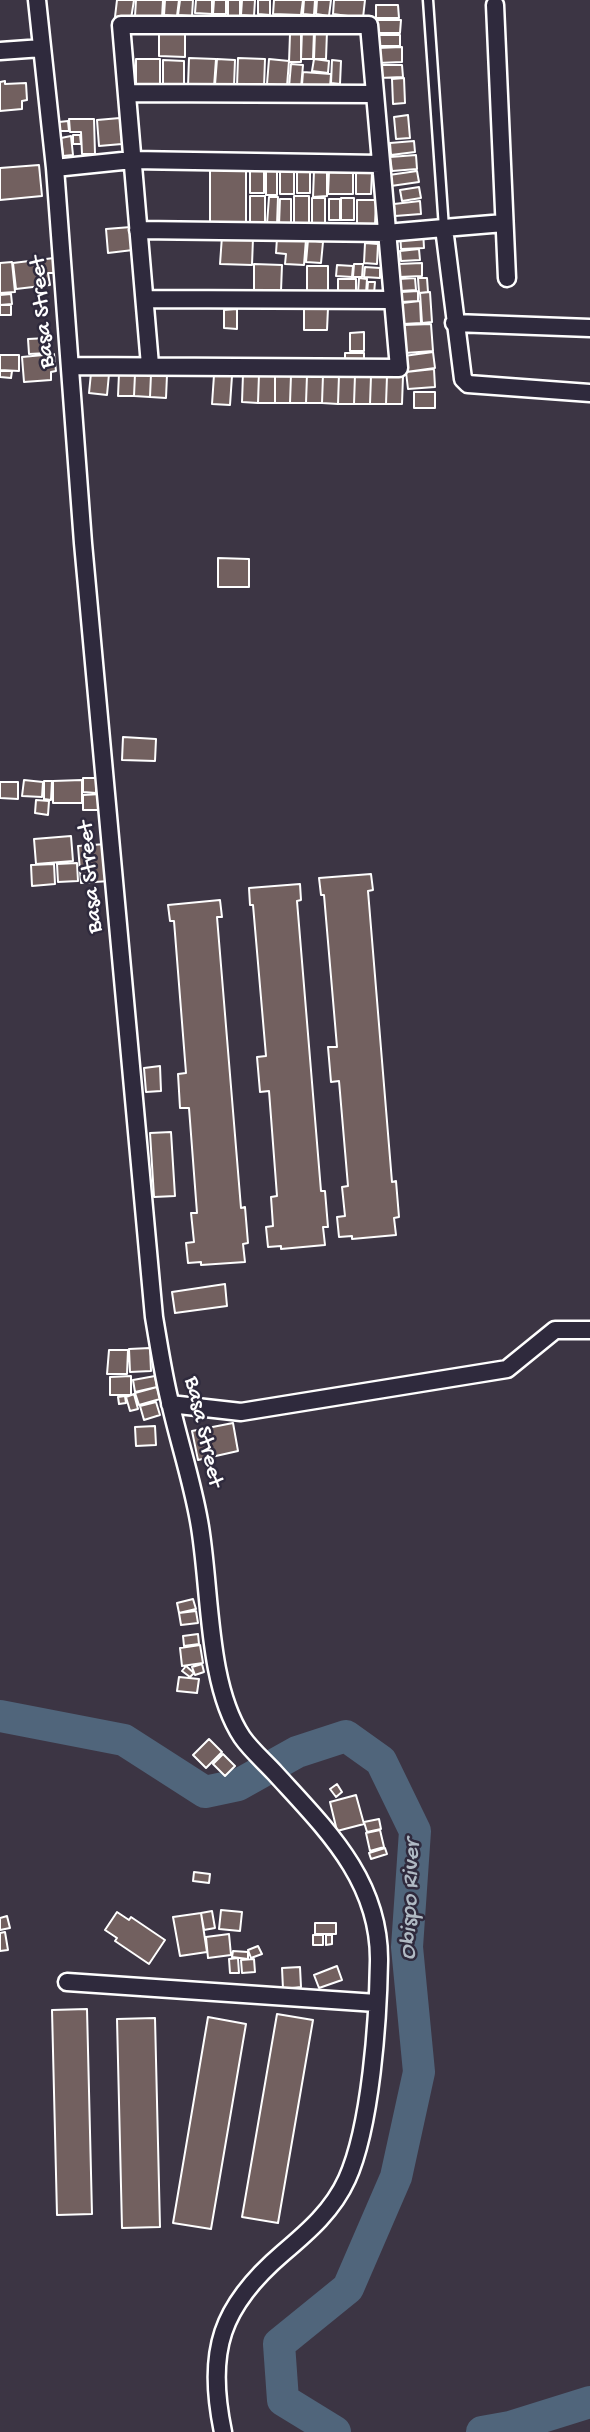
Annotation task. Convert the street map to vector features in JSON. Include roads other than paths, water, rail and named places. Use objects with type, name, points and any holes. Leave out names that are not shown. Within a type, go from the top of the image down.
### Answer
[{"type":"street","name":"Basa Street","points":[[37,0],[55,167],[83,543],[154,1317],[170,1404],[200,1522],[219,1677],[228,1714],[244,1739],[337,1840],[361,1879],[371,1905],[379,1958],[373,2049],[359,2146],[346,2181],[321,2221],[258,2274],[239,2298],[220,2332],[217,2357],[223,2432]]},
{"type":"street","points":[[495,5],[507,278]]},
{"type":"street","points":[[71,366],[399,368],[369,25],[121,25],[150,365]]},
{"type":"street","points":[[0,51],[42,48]]},
{"type":"street","points":[[128,93],[375,94]]},
{"type":"street","points":[[55,167],[132,160],[380,163]]},
{"type":"street","points":[[138,230],[386,233],[504,223]]},
{"type":"street","points":[[444,228],[460,372],[468,384],[590,393]]},
{"type":"street","points":[[146,299],[393,300]]},
{"type":"street","points":[[454,323],[590,328]]},
{"type":"street","points":[[170,1404],[241,1412],[508,1369],[555,1330],[590,1330]]},
{"type":"street","points":[[67,1982],[376,2003]]},
{"type":"lane","points":[[428,0],[444,228]]},
{"type":"waterway","name":"Obispo River","points":[[0,1716],[124,1740],[205,1792],[238,1785],[297,1752],[346,1736],[381,1761],[415,1831],[407,1947],[419,2072],[396,2177],[348,2288],[279,2344],[283,2400],[335,2432]]},
{"type":"waterway","name":"Obispo River","points":[[482,2432],[510,2427],[590,2402]]}]
